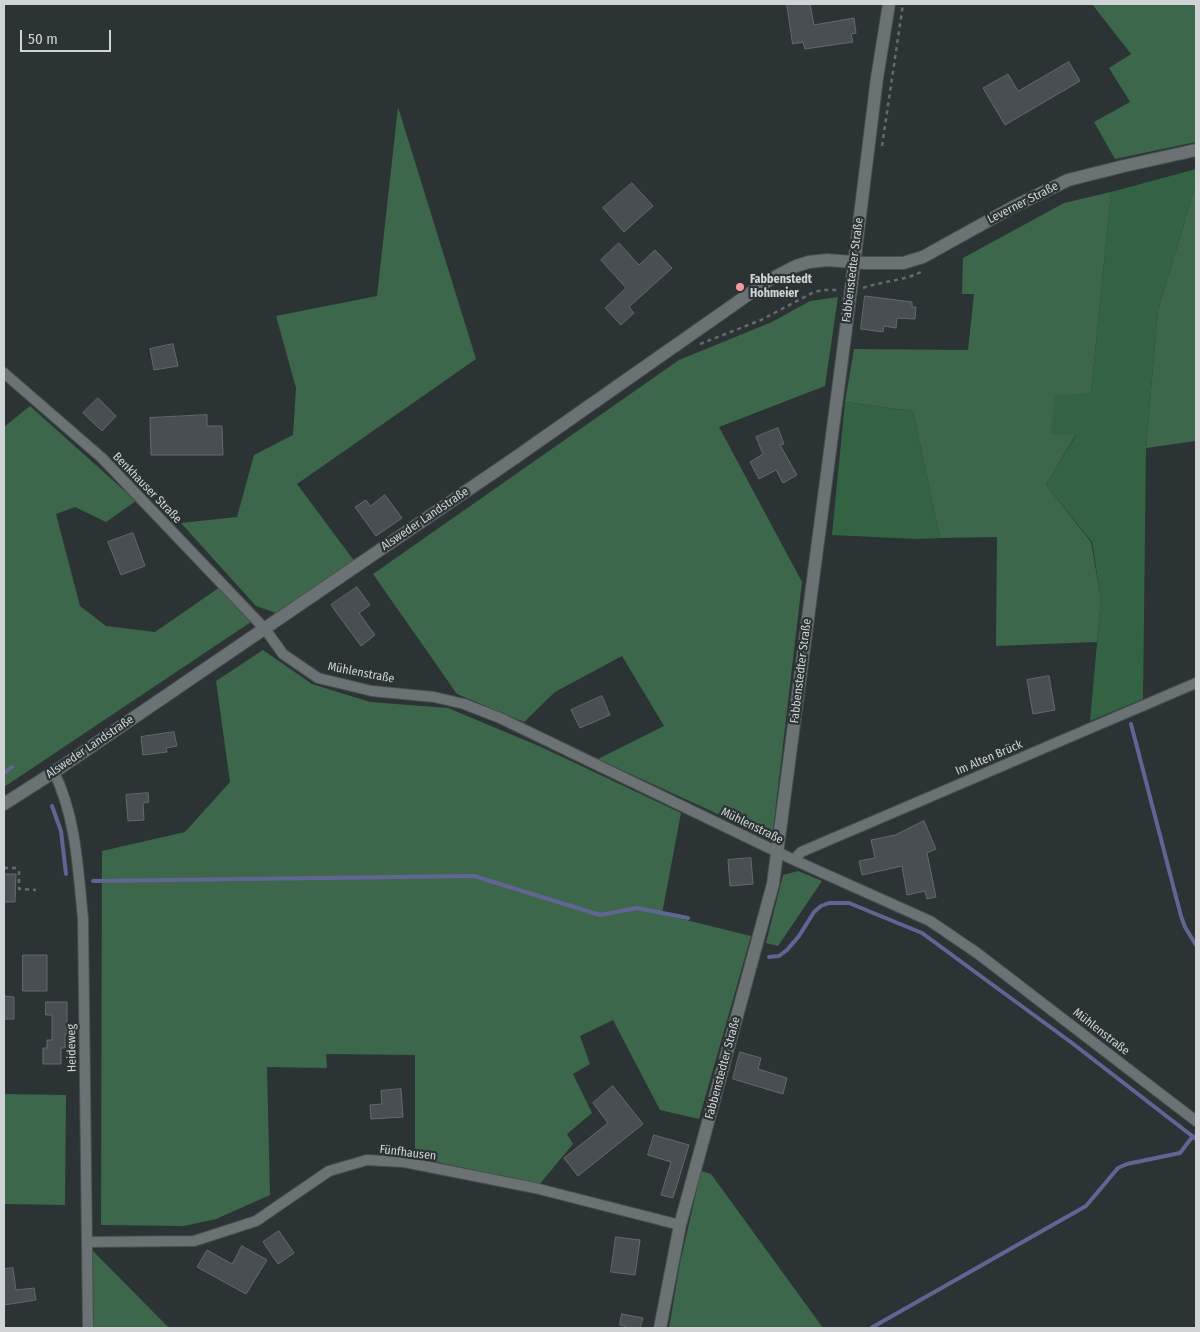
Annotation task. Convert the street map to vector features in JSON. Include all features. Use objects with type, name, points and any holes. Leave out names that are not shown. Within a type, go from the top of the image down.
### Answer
[{"type":"street","name":"Fabbenstedter Straße","points":[[660,1328],[680,1225],[768,903],[778,853],[876,78],[889,4]]},
{"type":"street","name":"Leverner Straße","points":[[854,262],[903,262],[923,257],[1013,207],[1068,180],[1196,150]]},
{"type":"street","name":"Alsweder Landstraße","points":[[4,804],[54,772],[509,462],[769,280],[796,266],[809,262],[827,260],[854,262]]},
{"type":"street","name":"Benkhauser Straße","points":[[4,373],[102,458],[265,629]]},
{"type":"street","name":"Mühlenstraße","points":[[265,629],[283,654],[318,678],[372,691],[434,697],[464,704],[500,718],[778,853],[930,921],[977,953],[1193,1119]]},
{"type":"street","name":"Im Alten Brück","points":[[794,860],[801,852],[1196,683]]},
{"type":"street","name":"Heideweg","points":[[54,772],[67,802],[76,853],[83,919],[88,1328]]},
{"type":"street","name":"Fünfhausen","points":[[87,1242],[194,1241],[256,1221],[328,1171],[367,1160],[404,1162],[535,1188],[680,1225]]},
{"type":"path","points":[[860,289],[877,283],[898,280],[927,268]]},
{"type":"path","points":[[4,868],[16,868],[19,872],[19,889],[36,890]]},
{"type":"green space","points":[[1092,4],[1196,4],[1196,142],[1115,159],[1094,122],[1130,102],[1109,68],[1131,54]]},
{"type":"green space","points":[[398,107],[476,359],[297,484],[355,562],[276,613],[256,606],[181,523],[237,517],[254,455],[293,435],[296,388],[276,316],[377,296]]},
{"type":"green space","points":[[1196,169],[1196,184],[1158,310],[1146,448],[1143,699],[1090,721],[1101,599],[1092,542],[1046,485],[1076,435],[1051,434],[1055,395],[1091,393],[1111,192]]},
{"type":"green space","points":[[1196,184],[1196,441],[1146,448],[1158,310]]},
{"type":"green space","points":[[1111,192],[1091,393],[1076,434],[1046,485],[1091,542],[1101,599],[1097,642],[996,646],[997,537],[940,538],[913,411],[845,402],[854,349],[968,350],[974,294],[962,294],[963,258],[1064,203]]},
{"type":"green space","points":[[838,297],[825,386],[719,427],[802,582],[772,839],[598,759],[664,726],[622,656],[555,692],[524,722],[457,694],[373,574],[679,360],[772,322],[810,301]]},
{"type":"green space","points":[[845,402],[913,411],[940,538],[917,539],[832,535]]},
{"type":"green space","points":[[30,406],[136,501],[106,522],[75,507],[56,514],[80,606],[106,626],[155,632],[220,587],[251,622],[4,787],[4,427]]},
{"type":"green space","points":[[263,650],[312,684],[370,702],[448,708],[539,746],[681,813],[662,914],[751,936],[699,1119],[660,1110],[613,1020],[580,1036],[590,1064],[573,1074],[592,1113],[567,1134],[573,1144],[539,1185],[415,1157],[415,1055],[326,1054],[327,1068],[267,1067],[270,1195],[216,1219],[184,1226],[101,1225],[102,851],[185,832],[230,782],[216,681]]},
{"type":"green space","points":[[798,871],[822,881],[778,946],[766,943],[783,875]]},
{"type":"green space","points":[[4,1094],[66,1095],[65,1205],[4,1204]]},
{"type":"green space","points":[[701,1171],[711,1174],[823,1328],[669,1328],[680,1263]]},
{"type":"green space","points":[[92,1250],[169,1328],[93,1328]]},
{"type":"building","points":[[787,4],[810,4],[814,25],[854,18],[856,33],[851,34],[853,42],[805,49],[803,42],[793,44]]},
{"type":"building","points":[[1069,62],[1080,81],[1005,125],[983,88],[1008,74],[1018,91]]},
{"type":"building","points":[[632,183],[653,206],[624,232],[603,208]]},
{"type":"building","points":[[619,243],[639,265],[655,250],[672,268],[629,307],[634,313],[621,325],[605,308],[626,288],[601,260]]},
{"type":"building","points":[[865,296],[912,302],[912,307],[916,307],[915,319],[897,318],[896,328],[884,326],[883,332],[861,329]]},
{"type":"building","points":[[173,344],[178,366],[154,370],[150,349]]},
{"type":"building","points":[[98,398],[116,416],[102,431],[83,413]]},
{"type":"building","points":[[207,415],[207,426],[222,426],[223,455],[151,455],[150,418]]},
{"type":"building","points":[[778,428],[784,444],[780,445],[797,475],[783,483],[776,470],[759,479],[750,462],[763,454],[756,437]]},
{"type":"building","points":[[385,495],[402,518],[376,536],[355,507],[366,500],[370,506]]},
{"type":"building","points":[[133,533],[145,566],[121,575],[108,542]]},
{"type":"building","points":[[357,587],[370,605],[359,613],[375,635],[361,646],[331,605]]},
{"type":"building","points":[[1049,676],[1055,710],[1033,714],[1027,680]]},
{"type":"building","points":[[602,696],[610,715],[580,728],[571,710]]},
{"type":"building","points":[[174,732],[177,746],[166,748],[167,752],[143,755],[141,737]]},
{"type":"building","points":[[148,793],[149,802],[143,803],[144,820],[128,821],[126,795]]},
{"type":"building","points":[[924,821],[936,849],[927,853],[936,897],[927,899],[925,891],[907,895],[902,866],[862,875],[859,861],[875,858],[871,840],[895,835]]},
{"type":"building","points":[[751,858],[753,884],[730,886],[728,860]]},
{"type":"building","points":[[4,874],[16,874],[15,902],[4,902]]},
{"type":"building","points":[[23,955],[47,955],[47,991],[23,991]]},
{"type":"building","points":[[4,996],[14,997],[14,1019],[4,1019]]},
{"type":"building","points":[[46,1002],[67,1002],[67,1034],[65,1034],[65,1048],[61,1048],[61,1064],[43,1064],[43,1048],[47,1048],[47,1040],[52,1040],[52,1015],[46,1015]]},
{"type":"building","points":[[740,1052],[761,1058],[758,1069],[787,1078],[783,1094],[733,1079]]},
{"type":"building","points":[[613,1086],[643,1124],[578,1176],[564,1158],[608,1123],[593,1103]]},
{"type":"building","points":[[401,1089],[403,1117],[371,1119],[370,1105],[382,1104],[381,1091]]},
{"type":"building","points":[[654,1135],[689,1145],[673,1198],[661,1195],[671,1162],[648,1155]]},
{"type":"building","points":[[279,1231],[294,1253],[278,1264],[263,1242]]},
{"type":"building","points":[[616,1237],[640,1240],[635,1275],[611,1272]]},
{"type":"building","points":[[242,1246],[267,1260],[246,1294],[197,1267],[207,1250],[232,1264]]},
{"type":"building","points":[[13,1268],[16,1290],[34,1288],[36,1300],[4,1305],[4,1269]]},
{"type":"building","points":[[622,1314],[643,1318],[640,1328],[624,1328],[625,1326],[620,1325]]},
{"type":"waterway","points":[[1131,724],[1181,916],[1185,927],[1196,945]]},
{"type":"waterway","points":[[4,773],[12,767]]},
{"type":"waterway","points":[[52,806],[61,831],[66,874]]},
{"type":"waterway","points":[[93,881],[474,876],[600,915],[637,908],[688,918]]},
{"type":"waterway","points":[[769,957],[779,956],[787,950],[799,936],[814,912],[821,906],[829,903],[849,903],[922,933],[1072,1043],[1196,1139]]},
{"type":"waterway","points":[[871,1328],[1086,1206],[1118,1168],[1127,1164],[1180,1153],[1193,1136]]},
{"type":"place","name":"Fabbenstedt Hohmeier","points":[[740,287]]}]
